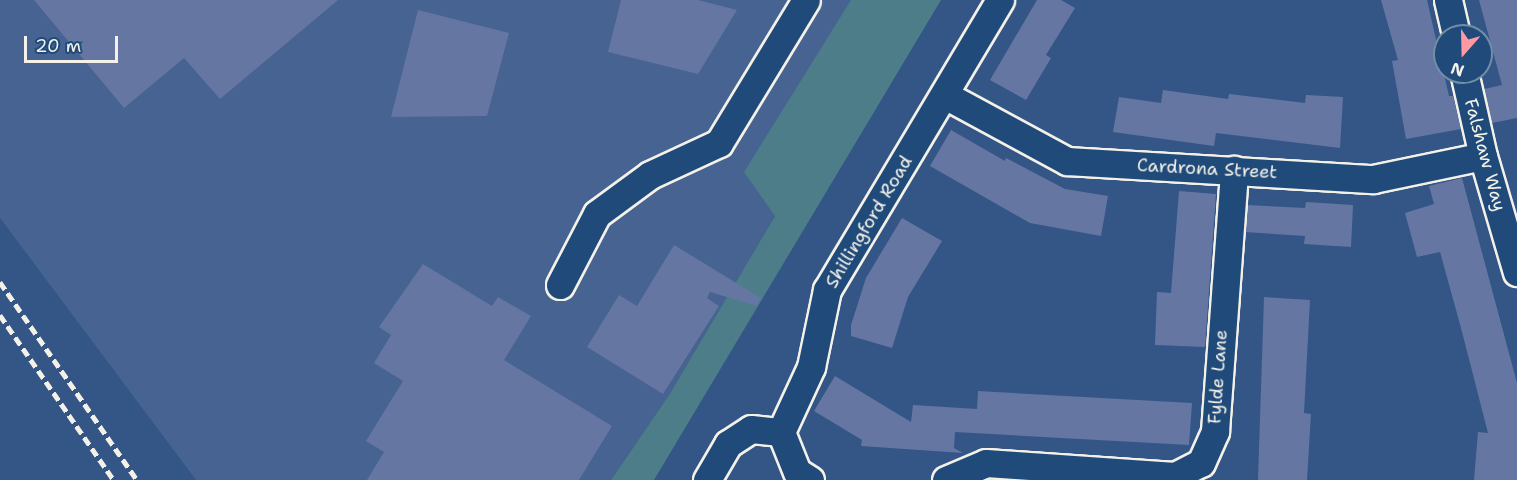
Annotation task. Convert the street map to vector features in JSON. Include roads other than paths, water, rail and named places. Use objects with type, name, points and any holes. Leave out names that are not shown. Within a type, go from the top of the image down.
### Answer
[{"type":"street","points":[[560,285],[597,214],[650,175],[720,143],[807,0]]},
{"type":"street","name":"Shillingford Road","points":[[781,432],[811,367],[827,290],[1000,0]]},
{"type":"street","points":[[1448,0],[1453,24]]},
{"type":"street","name":"Falshaw Way","points":[[1467,84],[1483,156],[1517,272]]},
{"type":"street","name":"Cardrona Street","points":[[945,95],[1067,161],[1373,179],[1483,156]]},
{"type":"street","name":"Fylde Lane","points":[[946,480],[986,463],[1175,476],[1201,463],[1215,431],[1234,170]]},
{"type":"street","points":[[707,480],[728,444],[751,429],[781,432],[797,472],[810,480]]},
{"type":"railway","points":[[0,282],[137,480]]},
{"type":"railway","points":[[0,315],[114,480]]}]
